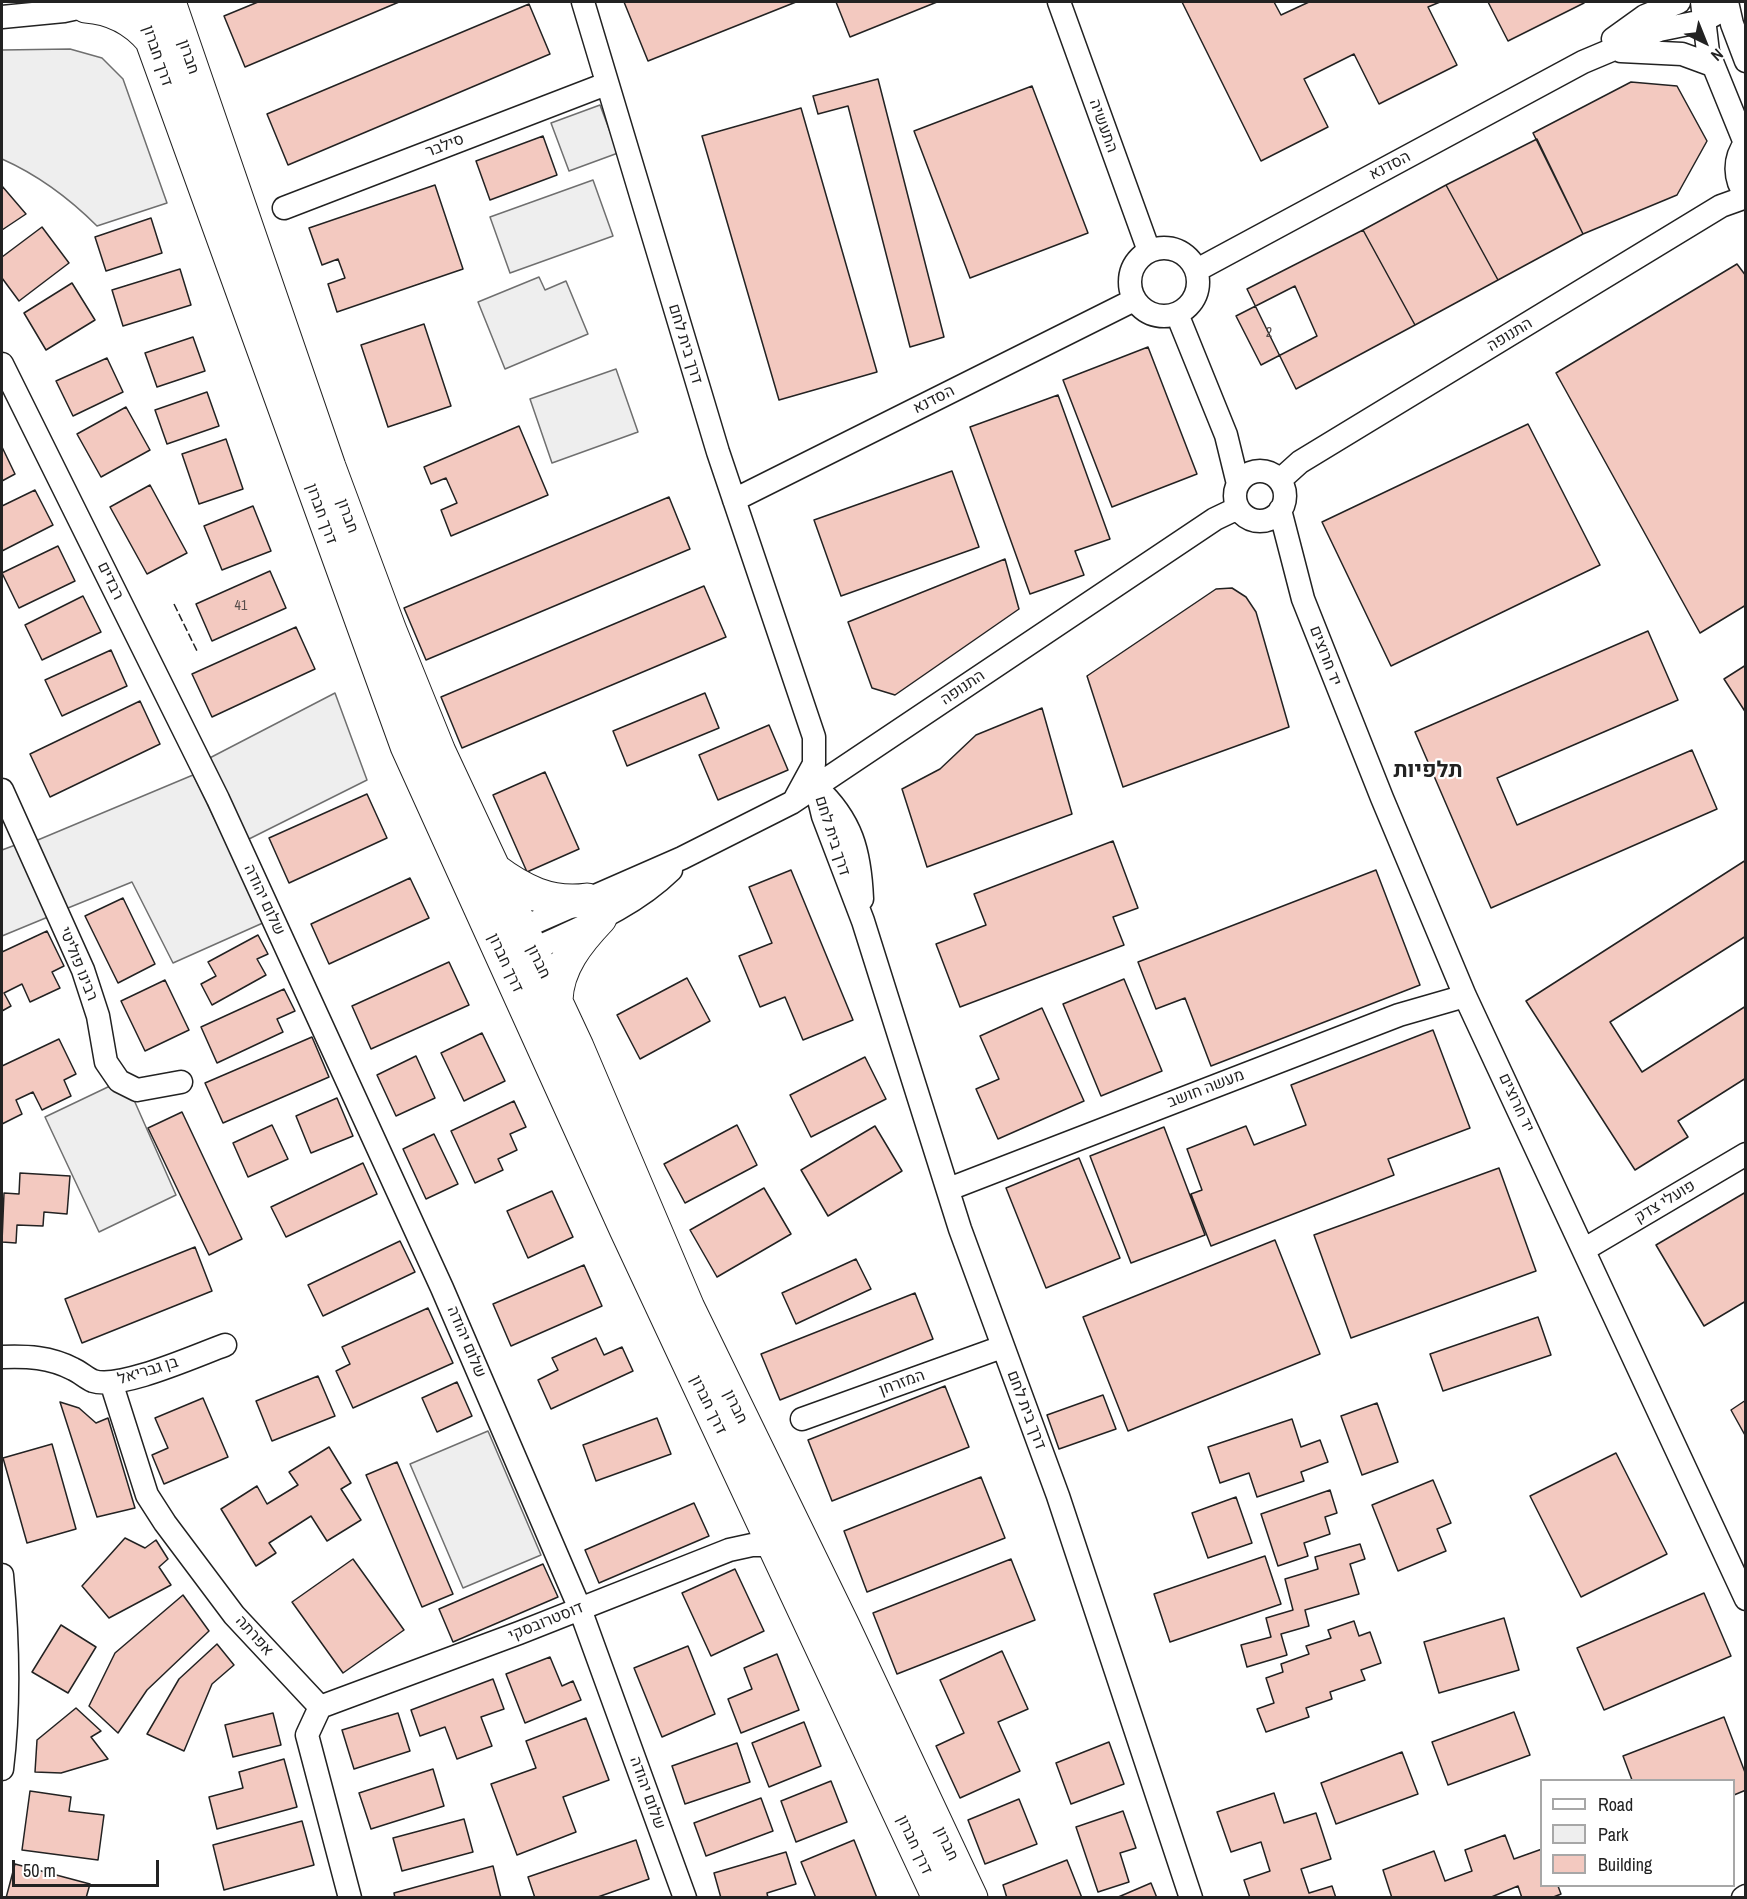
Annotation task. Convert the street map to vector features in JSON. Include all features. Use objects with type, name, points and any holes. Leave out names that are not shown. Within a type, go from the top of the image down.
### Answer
[{"type":"highway","name":"דרך חברון","points":[[138,2],[393,711],[442,830],[939,1898]]},
{"type":"highway","name":"חברון","points":[[169,2],[329,467],[390,631],[439,752],[556,1000],[688,1308],[843,1626],[970,1898]]},
{"type":"highway","points":[[96,4],[124,16],[151,39]]},
{"type":"highway","points":[[493,869],[516,886],[537,896],[594,909],[565,964],[557,987],[556,1000]]},
{"type":"street","name":"דרך בית לחם","points":[[584,2],[606,84],[734,500],[795,683],[810,720],[816,753],[806,782],[791,803]]},
{"type":"street","name":"התעשיה","points":[[1059,2],[1149,251]]},
{"type":"street","points":[[1631,26],[1652,2]]},
{"type":"street","name":"הסדנא","points":[[1583,62],[1631,26],[1666,5],[1679,2]]},
{"type":"street","points":[[2,17],[96,4]]},
{"type":"street","points":[[1713,7],[1746,61]]},
{"type":"street","points":[[1713,7],[1712,65],[1745,143],[1736,164],[1738,182],[1746,196]]},
{"type":"street","name":"הסדנא","points":[[1197,270],[1583,62],[1713,7]]},
{"type":"street","points":[[1608,51],[1636,50],[1682,54],[1712,65]]},
{"type":"street","name":"סילבר","points":[[284,208],[606,84]]},
{"type":"street","name":"התנופה","points":[[1280,480],[1300,462],[1721,206],[1746,196]]},
{"type":"street","points":[[1172,248],[1191,260],[1197,270],[1198,292],[1192,303],[1177,314],[1162,317],[1151,314],[1134,300],[1130,278],[1140,258],[1149,251],[1172,248]]},
{"type":"street","name":"הסדנא","points":[[734,500],[1134,300]]},
{"type":"street","points":[[1177,314],[1226,435],[1238,484]]},
{"type":"street","name":"רבדים","points":[[2,364],[218,799]]},
{"type":"street","points":[[1226,435],[1242,458],[1258,471]]},
{"type":"street","points":[[1258,471],[1270,473],[1280,480],[1285,495],[1280,510],[1270,518],[1258,521],[1247,517],[1238,508],[1235,496],[1238,484],[1246,475],[1258,471]]},
{"type":"street","name":"התנופה","points":[[500,953],[594,909],[640,897],[682,858],[791,803],[1215,519],[1238,508]]},
{"type":"street","name":"יד חרוצים","points":[[1280,510],[1303,600],[1382,798],[1465,996],[1585,1249],[1746,1599]]},
{"type":"street","name":"יד חרוצים","points":[[1258,521],[1303,600]]},
{"type":"street","name":"דרך בית לחם","points":[[816,787],[837,807],[852,836],[860,871],[863,921],[960,1229],[1058,1496],[1191,1898]]},
{"type":"street","name":"רבינו פוליטי","points":[[2,790],[83,970],[98,1016],[106,1062],[119,1081],[137,1089],[181,1082]]},
{"type":"street","name":"שלום יהודה","points":[[218,799],[421,1240],[580,1609],[685,1898]]},
{"type":"street","name":"מעשה חושב","points":[[949,1189],[1399,1015],[1465,996]]},
{"type":"street","name":"פועלי צדק","points":[[1585,1249],[1746,1154]]},
{"type":"street","name":"בן גבריאל","points":[[2,1356],[31,1356],[48,1360],[75,1370],[93,1381],[111,1382],[143,1375],[225,1345]]},
{"type":"street","name":"המזרחן","points":[[802,1419],[1002,1347]]},
{"type":"street","name":"אפרתה","points":[[111,1382],[147,1495],[165,1523],[234,1615],[320,1707]]},
{"type":"street","name":"דוסטרובסקי","points":[[320,1707],[729,1550],[752,1545],[774,1545]]},
{"type":"street","points":[[2,1575],[7,1630],[7,1696],[2,1768]]},
{"type":"street","points":[[320,1707],[307,1735],[350,1898]]},
{"type":"green space","points":[[70,49],[102,58],[123,79],[167,203],[97,226],[52,188],[2,159],[2,50]]},
{"type":"green space","points":[[600,105],[618,153],[569,171],[551,123]]},
{"type":"green space","points":[[593,180],[613,236],[510,273],[490,217]]},
{"type":"green space","points":[[539,277],[545,290],[566,281],[588,334],[505,369],[478,302]]},
{"type":"green space","points":[[616,369],[638,432],[552,463],[530,399]]},
{"type":"green space","points":[[335,693],[367,780],[239,844],[200,763]]},
{"type":"green space","points":[[193,775],[265,922],[173,963],[132,882],[63,910],[33,842]]},
{"type":"green space","points":[[18,844],[48,917],[2,936],[2,850]]},
{"type":"green space","points":[[110,1086],[134,1100],[176,1195],[99,1232],[45,1117]]},
{"type":"green space","points":[[488,1431],[541,1555],[463,1588],[410,1464]]},
{"type":"building","points":[[258,2],[399,2],[245,67],[224,16]]},
{"type":"building","points":[[624,2],[796,2],[648,61]]},
{"type":"building","points":[[836,2],[937,2],[850,37]]},
{"type":"building","points":[[1182,2],[1274,2],[1281,15],[1309,2],[1440,2],[1428,7],[1457,65],[1379,104],[1354,54],[1304,79],[1328,127],[1261,161]]},
{"type":"building","points":[[1488,2],[1584,2],[1584,3],[1508,41]]},
{"type":"building","points":[[529,4],[550,54],[288,165],[267,114]]},
{"type":"building","points":[[878,79],[944,337],[910,347],[848,106],[818,114],[813,96]]},
{"type":"building","points":[[1631,82],[1677,86],[1707,141],[1677,195],[1583,234],[1533,133]]},
{"type":"building","points":[[1032,86],[1088,233],[970,278],[914,131]]},
{"type":"building","points":[[801,108],[877,372],[779,400],[702,136]]},
{"type":"building","points":[[543,136],[557,175],[490,200],[476,161]]},
{"type":"building","points":[[1537,139],[1583,234],[1498,280],[1446,185]]},
{"type":"building","points":[[435,185],[463,269],[337,312],[328,284],[345,278],[338,259],[322,265],[309,228]]},
{"type":"building","points":[[1446,185],[1498,280],[1415,325],[1363,230]]},
{"type":"building","points":[[2,186],[26,214],[2,230]]},
{"type":"building","points":[[151,218],[162,253],[106,271],[95,237]]},
{"type":"building","points":[[42,227],[69,263],[19,301],[2,278],[2,257]]},
{"type":"building","points":[[1363,230],[1415,325],[1296,389],[1247,289]]},
{"type":"building","points":[[1737,264],[1746,276],[1746,605],[1700,633],[1556,373]]},
{"type":"building","points":[[180,269],[191,305],[123,326],[112,290]]},
{"type":"building","points":[[72,283],[95,320],[46,350],[24,313]]},
{"type":"building","points":[[1295,286],[1317,336],[1261,365],[1236,316]]},
{"type":"building","points":[[424,324],[451,406],[388,427],[361,345]]},
{"type":"building","points":[[193,337],[205,371],[157,387],[145,353]]},
{"type":"building","points":[[1148,347],[1197,474],[1112,507],[1063,380]]},
{"type":"building","points":[[107,358],[123,392],[73,416],[56,381]]},
{"type":"building","points":[[207,392],[219,426],[167,444],[155,410]]},
{"type":"building","points":[[1058,395],[1110,539],[1075,551],[1084,575],[1030,594],[970,427]]},
{"type":"building","points":[[126,407],[150,450],[101,477],[77,434]]},
{"type":"building","points":[[1528,424],[1600,565],[1391,666],[1322,522]]},
{"type":"building","points":[[519,426],[548,495],[451,536],[441,510],[457,503],[446,478],[431,484],[424,467]]},
{"type":"building","points":[[226,439],[243,489],[199,504],[182,454]]},
{"type":"building","points":[[2,447],[15,474],[2,481]]},
{"type":"building","points":[[952,471],[979,547],[841,596],[814,520]]},
{"type":"building","points":[[150,485],[187,553],[147,574],[110,507]]},
{"type":"building","points":[[35,490],[53,525],[2,551],[2,506]]},
{"type":"building","points":[[669,497],[690,549],[426,660],[404,608]]},
{"type":"building","points":[[253,506],[271,551],[222,570],[204,526]]},
{"type":"building","points":[[58,546],[75,581],[19,608],[2,573]]},
{"type":"building","points":[[1005,559],[1019,609],[895,695],[872,688],[848,622]]},
{"type":"building","points":[[270,571],[286,608],[212,641],[196,604]]},
{"type":"building","points":[[704,586],[726,637],[462,748],[441,697]]},
{"type":"building","points":[[1232,588],[1246,597],[1256,612],[1289,727],[1123,787],[1087,676],[1216,589]]},
{"type":"building","points":[[83,596],[101,632],[42,660],[25,625]]},
{"type":"building","points":[[296,627],[315,669],[212,717],[192,674]]},
{"type":"building","points":[[1648,631],[1678,700],[1497,778],[1517,825],[1692,750],[1717,809],[1491,908],[1415,732]]},
{"type":"building","points":[[111,650],[127,686],[62,716],[45,680]]},
{"type":"building","points":[[1746,665],[1746,713],[1724,679]]},
{"type":"building","points":[[705,693],[719,728],[627,766],[613,731]]},
{"type":"building","points":[[140,701],[160,744],[50,797],[30,754]]},
{"type":"building","points":[[1042,708],[1072,814],[927,867],[902,789],[940,769],[976,735]]},
{"type":"building","points":[[769,725],[788,770],[718,800],[699,755]]},
{"type":"building","points":[[545,772],[579,849],[527,872],[493,795]]},
{"type":"building","points":[[367,794],[387,838],[289,883],[269,838]]},
{"type":"building","points":[[1113,841],[1138,908],[1113,917],[1124,945],[960,1007],[936,944],[986,925],[974,894]]},
{"type":"building","points":[[1746,860],[1746,936],[1610,1022],[1642,1072],[1746,1006],[1746,1078],[1678,1121],[1688,1137],[1635,1170],[1526,1001]]},
{"type":"building","points":[[791,870],[853,1020],[803,1040],[785,997],[760,1007],[739,956],[772,943],[749,887]]},
{"type":"building","points":[[1376,870],[1420,985],[1211,1066],[1185,998],[1156,1009],[1138,962]]},
{"type":"building","points":[[410,878],[429,918],[329,964],[311,924]]},
{"type":"building","points":[[123,898],[155,964],[118,983],[85,916]]},
{"type":"building","points":[[47,931],[64,966],[52,972],[60,988],[30,1002],[22,984],[4,993],[11,1006],[2,1011],[2,952]]},
{"type":"building","points":[[258,935],[268,954],[257,959],[266,975],[212,1005],[201,984],[216,976],[208,962]]},
{"type":"building","points":[[449,962],[469,1005],[371,1049],[352,1006]]},
{"type":"building","points":[[687,978],[710,1021],[640,1059],[617,1015]]},
{"type":"building","points":[[1124,979],[1162,1071],[1101,1096],[1063,1004]]},
{"type":"building","points":[[165,980],[189,1030],[145,1051],[121,1001]]},
{"type":"building","points":[[284,989],[295,1011],[277,1019],[283,1032],[217,1063],[201,1027]]},
{"type":"building","points":[[1042,1008],[1084,1101],[998,1139],[976,1089],[999,1079],[980,1036]]},
{"type":"building","points":[[1433,1030],[1470,1128],[1388,1159],[1394,1175],[1211,1246],[1191,1194],[1202,1190],[1187,1149],[1246,1126],[1254,1145],[1306,1125],[1291,1085]]},
{"type":"building","points":[[482,1033],[505,1081],[464,1101],[441,1053]]},
{"type":"building","points":[[312,1037],[329,1077],[223,1123],[205,1083]]},
{"type":"building","points":[[59,1039],[76,1074],[64,1080],[71,1096],[42,1110],[33,1092],[16,1100],[22,1114],[2,1124],[2,1066]]},
{"type":"building","points":[[416,1056],[435,1098],[396,1116],[377,1075]]},
{"type":"building","points":[[865,1057],[886,1099],[811,1137],[790,1095]]},
{"type":"building","points":[[337,1098],[353,1136],[311,1153],[296,1116]]},
{"type":"building","points":[[514,1101],[526,1127],[510,1134],[517,1150],[498,1159],[503,1170],[475,1183],[451,1131]]},
{"type":"building","points":[[182,1112],[242,1239],[209,1255],[148,1128]]},
{"type":"building","points":[[272,1125],[288,1159],[248,1177],[233,1143]]},
{"type":"building","points":[[737,1125],[757,1165],[685,1203],[664,1164]]},
{"type":"building","points":[[875,1126],[902,1171],[828,1216],[801,1170]]},
{"type":"building","points":[[1164,1127],[1205,1235],[1131,1263],[1090,1156]]},
{"type":"building","points":[[434,1134],[458,1184],[426,1199],[403,1149]]},
{"type":"building","points":[[1079,1158],[1120,1258],[1046,1288],[1006,1188]]},
{"type":"building","points":[[363,1163],[377,1194],[286,1237],[271,1207]]},
{"type":"building","points":[[1499,1168],[1536,1271],[1351,1338],[1314,1235]]},
{"type":"building","points":[[20,1173],[70,1176],[67,1214],[44,1212],[43,1226],[17,1225],[16,1243],[2,1242],[4,1193],[19,1194]]},
{"type":"building","points":[[764,1188],[791,1234],[717,1277],[690,1230]]},
{"type":"building","points":[[552,1191],[573,1237],[528,1258],[507,1211]]},
{"type":"building","points":[[1746,1192],[1746,1301],[1704,1326],[1656,1245]]},
{"type":"building","points":[[1275,1240],[1320,1354],[1128,1431],[1083,1317]]},
{"type":"building","points":[[400,1241],[415,1272],[323,1316],[308,1285]]},
{"type":"building","points":[[195,1247],[212,1291],[82,1343],[65,1299]]},
{"type":"building","points":[[856,1259],[871,1289],[796,1324],[782,1293]]},
{"type":"building","points":[[584,1265],[602,1306],[511,1346],[493,1304]]},
{"type":"building","points":[[915,1293],[933,1339],[780,1400],[761,1354]]},
{"type":"building","points":[[428,1308],[453,1363],[353,1408],[336,1371],[350,1364],[342,1347]]},
{"type":"building","points":[[1538,1317],[1551,1355],[1443,1391],[1430,1354]]},
{"type":"building","points":[[596,1338],[604,1355],[622,1347],[633,1371],[551,1409],[538,1380],[558,1370],[552,1358]]},
{"type":"building","points":[[318,1376],[335,1416],[272,1441],[256,1401]]},
{"type":"building","points":[[457,1382],[472,1416],[437,1432],[422,1398]]},
{"type":"building","points":[[945,1386],[969,1447],[832,1501],[808,1440]]},
{"type":"building","points":[[1103,1395],[1116,1429],[1059,1449],[1047,1415]]},
{"type":"building","points":[[203,1398],[228,1457],[164,1484],[152,1455],[168,1448],[155,1418]]},
{"type":"building","points":[[1746,1400],[1746,1437],[1731,1410]]},
{"type":"building","points":[[60,1402],[79,1408],[96,1423],[108,1418],[135,1508],[97,1517]]},
{"type":"building","points":[[1377,1403],[1398,1462],[1362,1475],[1341,1416]]},
{"type":"building","points":[[657,1418],[671,1454],[596,1481],[583,1445]]},
{"type":"building","points":[[1292,1419],[1301,1447],[1320,1440],[1328,1462],[1301,1472],[1304,1481],[1257,1497],[1249,1473],[1220,1483],[1208,1447]]},
{"type":"building","points":[[52,1444],[76,1529],[27,1543],[3,1458]]},
{"type":"building","points":[[329,1447],[351,1483],[341,1489],[361,1520],[327,1541],[311,1516],[269,1543],[276,1553],[256,1566],[221,1509],[257,1486],[267,1504],[298,1485],[289,1472]]},
{"type":"building","points":[[1616,1453],[1667,1554],[1581,1597],[1530,1496]]},
{"type":"building","points":[[397,1462],[453,1594],[422,1607],[366,1475]]},
{"type":"building","points":[[981,1477],[1005,1538],[867,1592],[844,1531]]},
{"type":"building","points":[[1433,1480],[1451,1523],[1437,1529],[1446,1551],[1398,1571],[1372,1505]]},
{"type":"building","points":[[1330,1490],[1337,1513],[1325,1517],[1330,1534],[1304,1543],[1308,1556],[1278,1566],[1261,1514]]},
{"type":"building","points":[[1236,1497],[1252,1543],[1208,1558],[1192,1513]]},
{"type":"building","points":[[694,1503],[709,1536],[599,1583],[585,1550]]},
{"type":"building","points":[[125,1538],[145,1548],[156,1540],[168,1559],[159,1567],[171,1585],[109,1618],[82,1586]]},
{"type":"building","points":[[1360,1544],[1365,1559],[1350,1564],[1359,1594],[1305,1610],[1309,1626],[1281,1634],[1287,1655],[1247,1667],[1241,1645],[1271,1637],[1266,1618],[1293,1610],[1285,1579],[1318,1569],[1315,1557]]},
{"type":"building","points":[[1265,1556],[1281,1604],[1170,1642],[1154,1594]]},
{"type":"building","points":[[353,1559],[404,1630],[343,1673],[292,1602]]},
{"type":"building","points":[[1011,1559],[1035,1620],[897,1674],[873,1613]]},
{"type":"building","points":[[543,1564],[558,1597],[453,1642],[439,1609]]},
{"type":"building","points":[[735,1569],[764,1631],[711,1656],[682,1593]]},
{"type":"building","points":[[1704,1593],[1731,1656],[1604,1710],[1577,1648]]},
{"type":"building","points":[[183,1595],[209,1631],[147,1690],[118,1733],[89,1706],[115,1653]]},
{"type":"building","points":[[1504,1618],[1519,1670],[1439,1693],[1424,1642]]},
{"type":"building","points":[[1354,1621],[1359,1636],[1370,1632],[1381,1663],[1361,1670],[1365,1680],[1330,1692],[1332,1699],[1306,1708],[1309,1717],[1266,1732],[1257,1709],[1274,1703],[1266,1678],[1283,1672],[1281,1664],[1309,1654],[1306,1646],[1331,1638],[1328,1630]]},
{"type":"building","points":[[61,1625],[96,1647],[68,1693],[32,1672]]},
{"type":"building","points":[[217,1644],[234,1665],[212,1684],[184,1751],[147,1734],[179,1679]]},
{"type":"building","points":[[688,1646],[715,1714],[662,1737],[634,1668]]},
{"type":"building","points":[[1002,1651],[1028,1709],[998,1722],[1020,1771],[960,1798],[936,1746],[964,1733],[940,1680]]},
{"type":"building","points":[[777,1654],[799,1710],[741,1733],[728,1699],[752,1689],[744,1668]]},
{"type":"building","points":[[550,1657],[562,1686],[573,1681],[581,1700],[525,1723],[506,1674]]},
{"type":"building","points":[[493,1679],[504,1709],[481,1717],[492,1746],[457,1759],[445,1727],[420,1736],[411,1710]]},
{"type":"building","points":[[76,1708],[101,1731],[91,1737],[108,1759],[61,1773],[35,1772],[37,1740]]},
{"type":"building","points":[[1514,1712],[1530,1755],[1448,1785],[1432,1742]]},
{"type":"building","points":[[273,1713],[281,1745],[233,1757],[225,1725]]},
{"type":"building","points":[[398,1713],[410,1751],[354,1769],[342,1730]]},
{"type":"building","points":[[1724,1717],[1746,1775],[1746,1790],[1735,1795],[1735,1779],[1632,1779],[1623,1756]]},
{"type":"building","points":[[586,1718],[609,1780],[563,1797],[576,1832],[517,1855],[491,1784],[536,1768],[526,1741]]},
{"type":"building","points":[[804,1722],[821,1766],[769,1787],[752,1743]]},
{"type":"building","points":[[1109,1742],[1124,1784],[1071,1804],[1056,1763]]},
{"type":"building","points":[[737,1743],[750,1782],[685,1804],[672,1766]]},
{"type":"building","points":[[1402,1752],[1418,1794],[1336,1824],[1321,1783]]},
{"type":"building","points":[[284,1759],[297,1807],[217,1829],[209,1797],[243,1788],[239,1772]]},
{"type":"building","points":[[433,1769],[444,1806],[371,1829],[359,1793]]},
{"type":"building","points":[[831,1781],[847,1822],[796,1842],[781,1801]]},
{"type":"building","points":[[30,1791],[71,1797],[69,1811],[104,1815],[98,1860],[22,1850]]},
{"type":"building","points":[[1274,1793],[1284,1823],[1316,1813],[1331,1859],[1301,1869],[1309,1893],[1332,1886],[1336,1898],[1250,1898],[1244,1880],[1270,1871],[1261,1842],[1231,1852],[1217,1812]]},
{"type":"building","points":[[761,1798],[773,1831],[706,1856],[694,1823]]},
{"type":"building","points":[[1019,1799],[1037,1844],[985,1864],[968,1820]]},
{"type":"building","points":[[1123,1811],[1136,1848],[1120,1853],[1129,1882],[1098,1892],[1076,1827]]},
{"type":"building","points":[[464,1819],[473,1852],[402,1871],[393,1838]]},
{"type":"building","points":[[302,1821],[314,1865],[224,1890],[213,1845]]},
{"type":"building","points":[[1505,1835],[1514,1859],[1540,1850],[1540,1887],[1558,1887],[1561,1894],[1551,1898],[1522,1898],[1518,1886],[1489,1898],[1392,1898],[1383,1870],[1434,1851],[1445,1881],[1472,1871],[1465,1850]]},
{"type":"building","points":[[636,1840],[649,1879],[595,1898],[535,1898],[528,1877]]},
{"type":"building","points":[[854,1840],[877,1898],[816,1898],[801,1862]]},
{"type":"building","points":[[786,1852],[796,1884],[767,1893],[768,1898],[721,1898],[714,1873]]},
{"type":"building","points":[[1067,1860],[1082,1898],[1007,1898],[1003,1885]]},
{"type":"building","points":[[15,1864],[90,1884],[86,1898],[6,1898]]},
{"type":"building","points":[[493,1866],[501,1898],[395,1898],[394,1893]]},
{"type":"building","points":[[1151,1883],[1157,1898],[1116,1898]]},
{"type":"fence","points":[[174,604],[198,653]]},
{"type":"district","name":"תלפיות","points":[[1428,771]]}]
